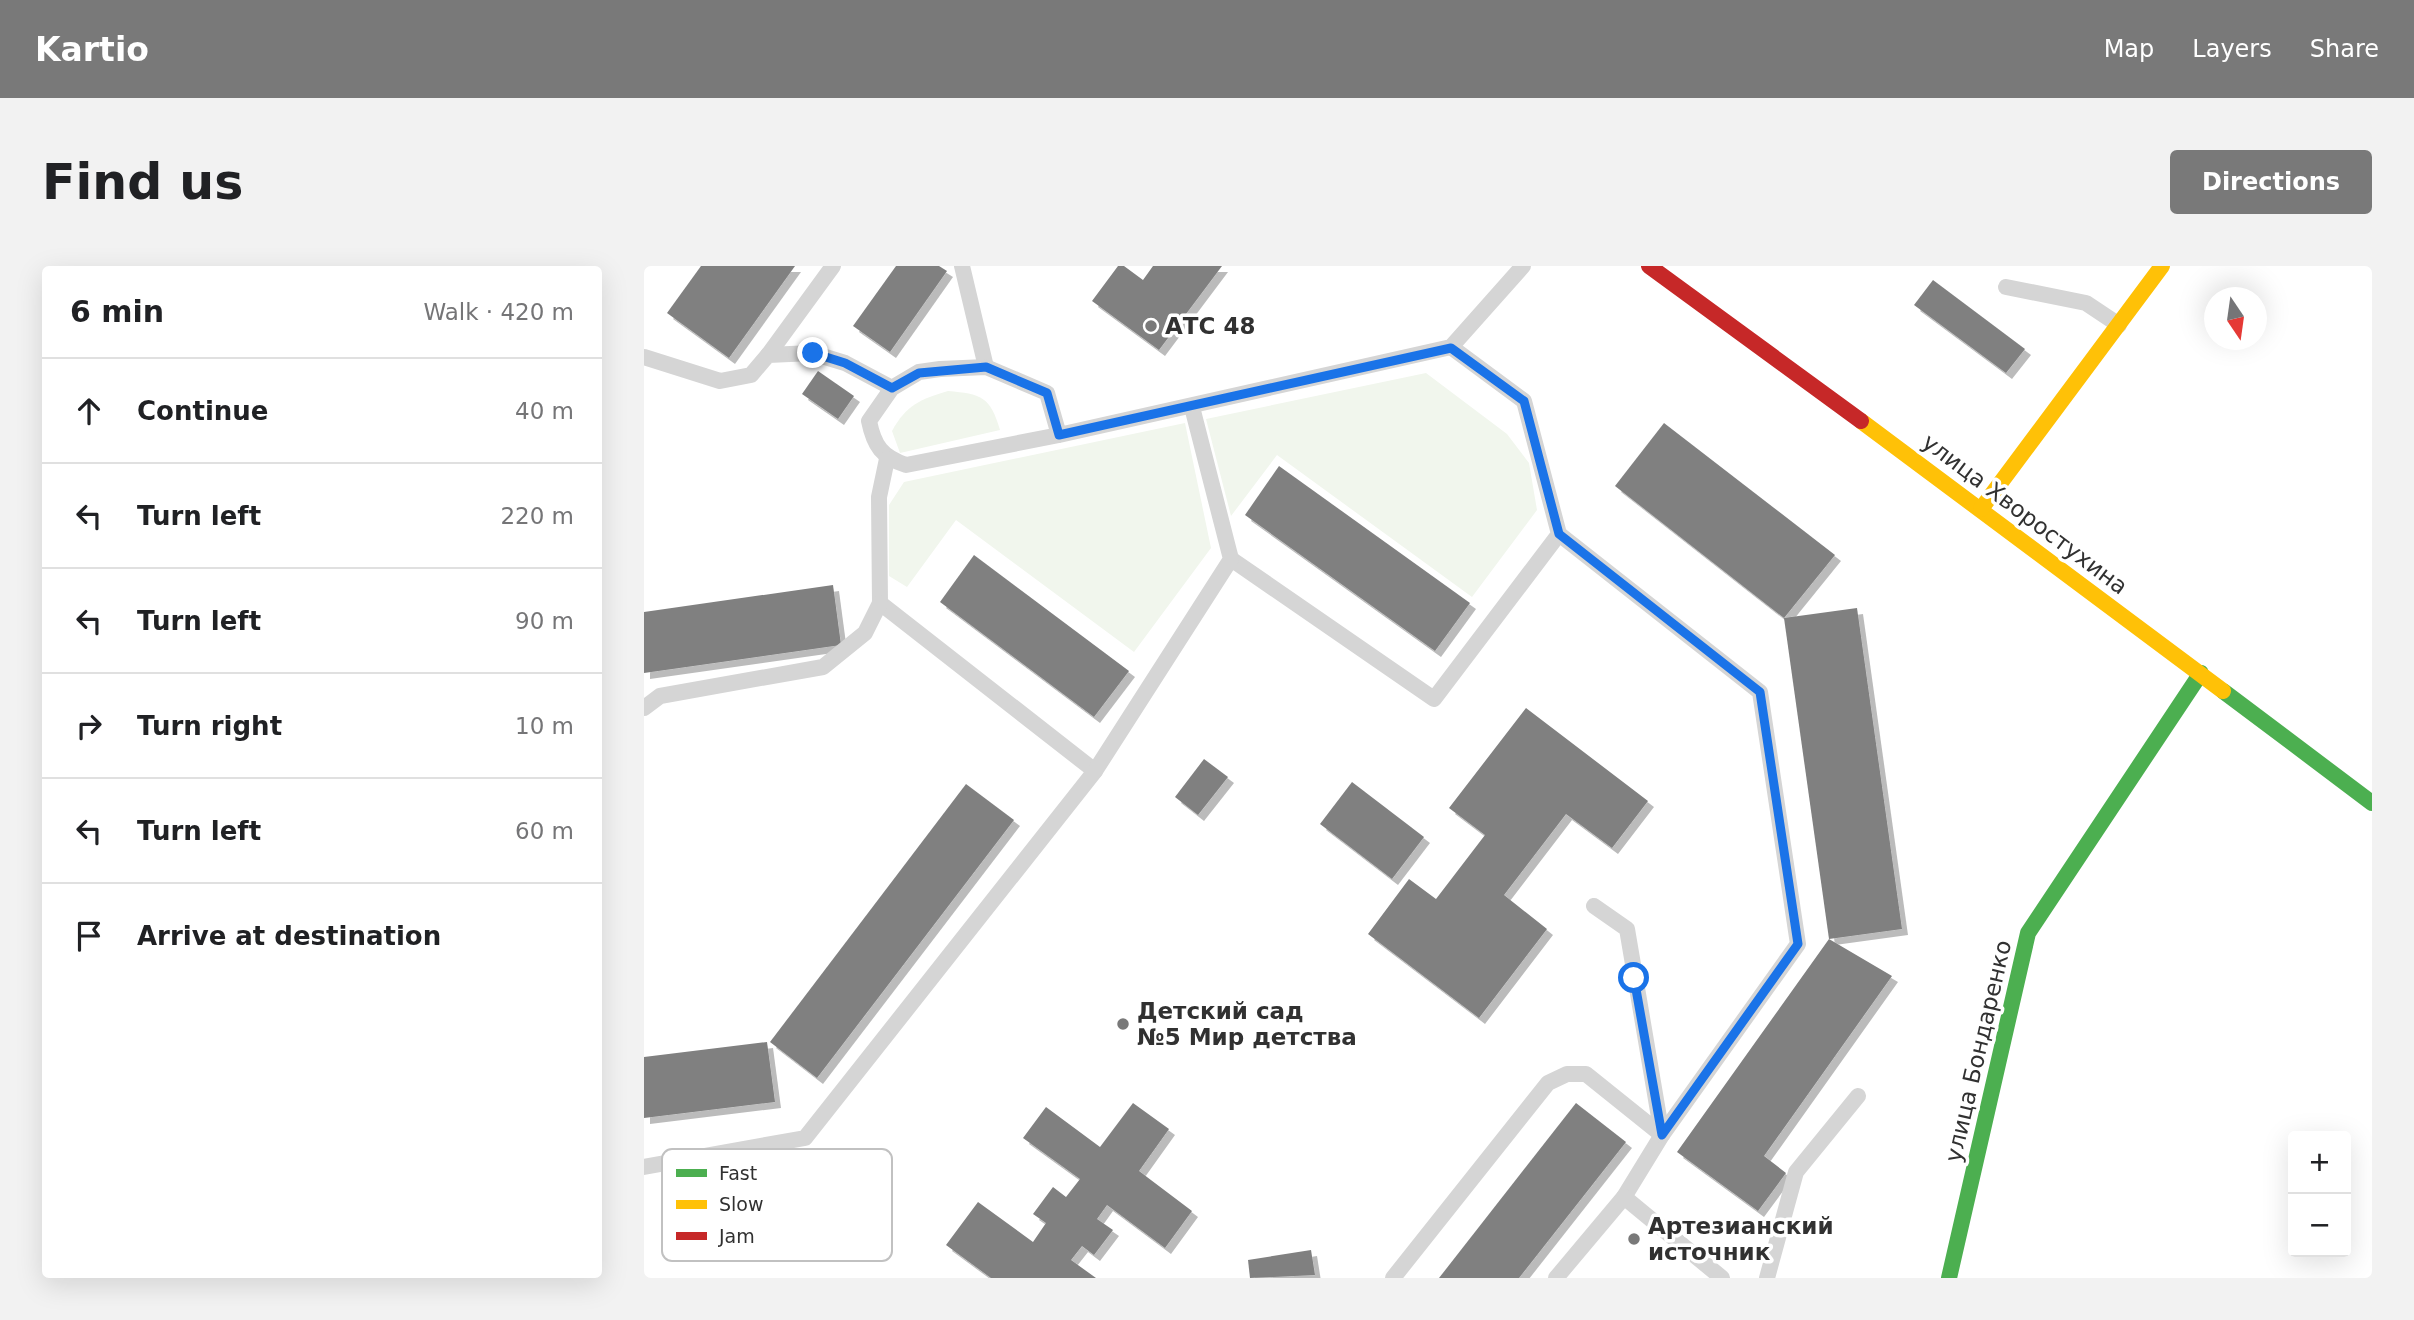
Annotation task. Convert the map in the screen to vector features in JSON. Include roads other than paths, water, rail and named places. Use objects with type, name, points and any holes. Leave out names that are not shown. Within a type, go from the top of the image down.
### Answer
[{"type":"street","name":"улица Хворостухина","points":[[1649,266],[1981,509],[2372,803]]},
{"type":"street","points":[[1981,509],[2162,266]]},
{"type":"street","name":"улица Бондаренко","points":[[1949,1278],[2028,933],[2201,673]]},
{"type":"lane","points":[[644,357],[720,382],[751,375],[833,266]]},
{"type":"lane","points":[[962,266],[986,367]]},
{"type":"lane","points":[[1059,435],[1047,393],[986,367],[919,373],[892,388],[869,421],[873,440],[887,459],[906,465],[1059,435],[1192,407],[1451,348],[1523,266]]},
{"type":"lane","points":[[2006,287],[2086,303],[2119,325]]},
{"type":"lane","points":[[1451,348],[1524,401],[1559,534],[1760,692],[1798,944],[1662,1135],[1623,1197],[1556,1278]]},
{"type":"lane","points":[[768,355],[813,353],[845,363],[892,388]]},
{"type":"lane","points":[[1192,407],[1231,559],[1434,699],[1559,534]]},
{"type":"lane","points":[[644,708],[660,696],[823,667],[864,633],[880,603],[879,497],[887,459]]},
{"type":"lane","points":[[744,1149],[805,1138],[1094,771],[1231,559]]},
{"type":"lane","points":[[880,603],[1094,771]]},
{"type":"lane","points":[[1594,906],[1627,929],[1662,1135]]},
{"type":"lane","points":[[1393,1278],[1548,1083],[1567,1074],[1586,1074],[1662,1135]]},
{"type":"lane","points":[[1767,1278],[1796,1172],[1858,1096]]},
{"type":"lane","points":[[644,1167],[662,1164]]},
{"type":"lane","points":[[1623,1197],[1722,1278]]},
{"type":"place","name":"АТС 48","points":[[1151,326]]},
{"type":"place","name":"Детский сад №5 Мир детства","points":[[1123,1024]]},
{"type":"place","name":"Артезианский источник","points":[[1634,1239]]}]
